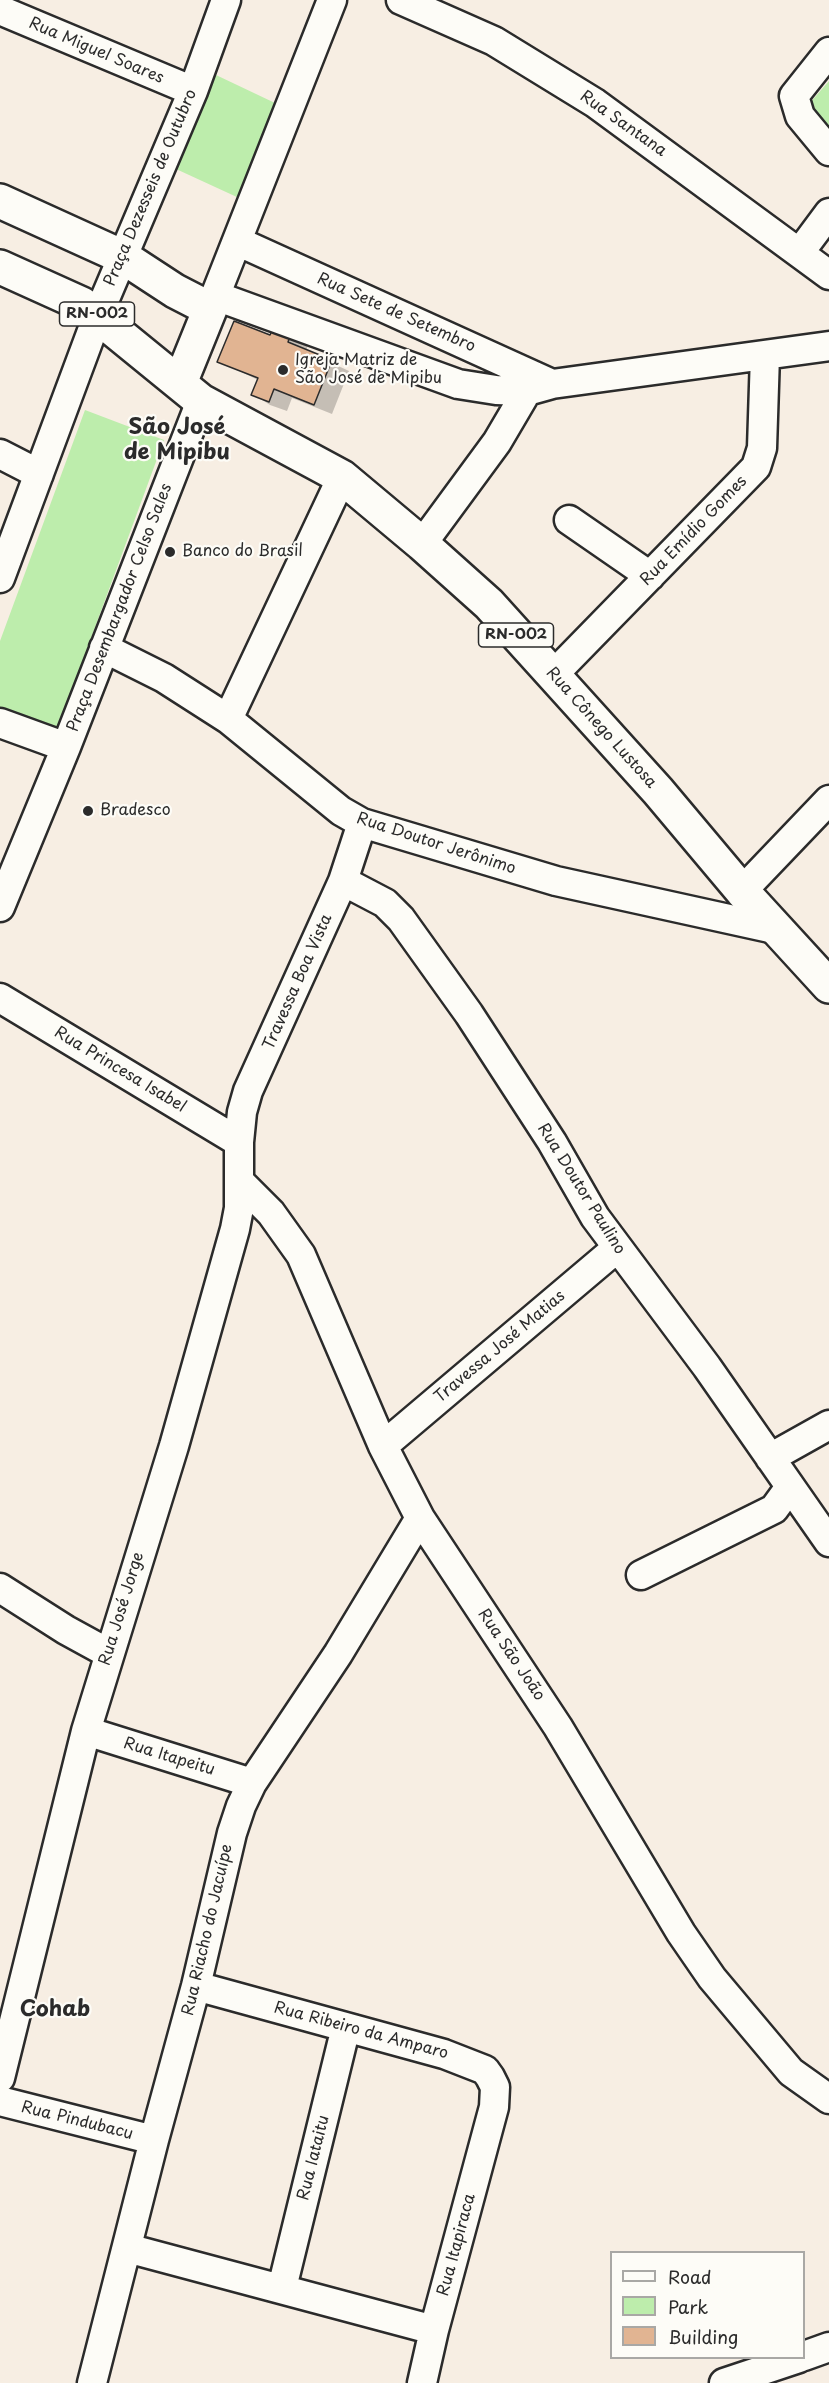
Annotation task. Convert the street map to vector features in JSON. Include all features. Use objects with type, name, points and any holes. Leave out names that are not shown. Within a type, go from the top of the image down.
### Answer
[{"type":"main road","points":[[0,201],[123,257],[175,291],[213,302],[190,392]]},
{"type":"main road","name":"RN-002","points":[[0,267],[54,290],[98,315],[190,392]]},
{"type":"main road","name":"Rua Cônego Lustosa","points":[[190,392],[342,477],[489,604],[658,791],[742,891],[779,930]]},
{"type":"main road","name":"RN-002","points":[[779,930],[829,986]]},
{"type":"street","name":"Praça Dezesseis de Outubro","points":[[0,578],[98,315],[192,91],[226,0]]},
{"type":"street","points":[[332,0],[213,302],[458,384],[536,383],[829,346]]},
{"type":"street","name":"Rua Santana","points":[[401,0],[494,41],[595,103],[829,275]]},
{"type":"street","name":"Rua Miguel Soares","points":[[0,10],[192,91]]},
{"type":"street","points":[[829,52],[794,96],[800,116],[829,151]]},
{"type":"street","points":[[800,252],[829,213]]},
{"type":"street","name":"Rua Sete de Setembro","points":[[238,242],[536,383]]},
{"type":"street","name":"Rua Emídio Gomes","points":[[552,675],[756,467],[762,448],[765,355]]},
{"type":"street","points":[[422,544],[497,442],[536,383]]},
{"type":"street","name":"Praça Desembargador Celso Sales","points":[[0,907],[104,648],[190,392]]},
{"type":"street","points":[[0,454],[39,474]]},
{"type":"street","points":[[228,719],[342,477]]},
{"type":"street","points":[[569,520],[650,576]]},
{"type":"street","name":"Rua Doutor Jerônimo","points":[[104,648],[164,678],[228,719],[342,810],[362,823],[556,881],[779,930]]},
{"type":"street","points":[[0,723],[66,747]]},
{"type":"street","points":[[742,891],[829,800]]},
{"type":"street","name":"Travessa Boa Vista","points":[[239,1142],[242,1112],[248,1091],[343,880],[362,823]]},
{"type":"street","name":"Rua Doutor Paulino","points":[[343,880],[385,903],[401,920],[469,1014],[617,1248],[707,1367],[829,1542]]},
{"type":"street","name":"Rua Princesa Isabel","points":[[0,998],[239,1142]]},
{"type":"street","name":"Rua José Jorge","points":[[0,2078],[86,1731],[108,1653],[174,1446],[235,1229],[239,1142]]},
{"type":"street","name":"Rua São João","points":[[239,1181],[271,1213],[301,1255],[383,1446],[420,1518],[558,1727],[675,1923],[712,1978],[790,2072],[829,2099]]},
{"type":"street","name":"Travessa José Matias","points":[[383,1446],[617,1248]]},
{"type":"street","points":[[770,1458],[829,1425]]},
{"type":"street","points":[[641,1575],[774,1509],[790,1487]]},
{"type":"street","name":"Rua Riacho do Jacuípe","points":[[92,2383],[153,2140],[196,1986],[232,1833],[252,1783],[338,1654],[420,1518]]},
{"type":"street","points":[[0,1588],[66,1630],[108,1653]]},
{"type":"street","name":"Rua Itapeitu","points":[[86,1731],[252,1783]]},
{"type":"street","name":"Rua Ribeiro da Amparo","points":[[196,1986],[444,2054],[485,2070],[495,2087],[494,2107]]},
{"type":"street","name":"Rua Iataitu","points":[[282,2288],[346,2027]]},
{"type":"street","name":"Rua Pindubacu","points":[[0,2101],[153,2140]]},
{"type":"street","name":"Rua Itapiraca","points":[[422,2383],[494,2107]]},
{"type":"street","points":[[127,2248],[434,2330]]},
{"type":"street","points":[[805,2356],[829,2347]]},
{"type":"street","points":[[724,2383],[796,2359]]},
{"type":"green space","points":[[216,75],[275,103],[239,198],[176,169]]},
{"type":"green space","points":[[829,81],[829,137],[801,113]]},
{"type":"green space","points":[[85,410],[164,440],[55,736],[0,712],[0,641]]},
{"type":"building","name":"Igreja Matriz de São José de Mipibu","points":[[234,321],[270,335],[275,324],[292,331],[288,342],[332,360],[314,405],[274,389],[269,402],[251,395],[258,378],[217,362]]},
{"type":"place","name":"Igreja Matriz de São José de Mipibu","points":[[283,370]]},
{"type":"place","name":"Banco do Brasil","points":[[170,552]]},
{"type":"place","name":"Bradesco","points":[[88,811]]},
{"type":"district","name":"São José de Mipibu","points":[[177,440]]},
{"type":"district","name":"Cohab","points":[[55,2010]]}]
